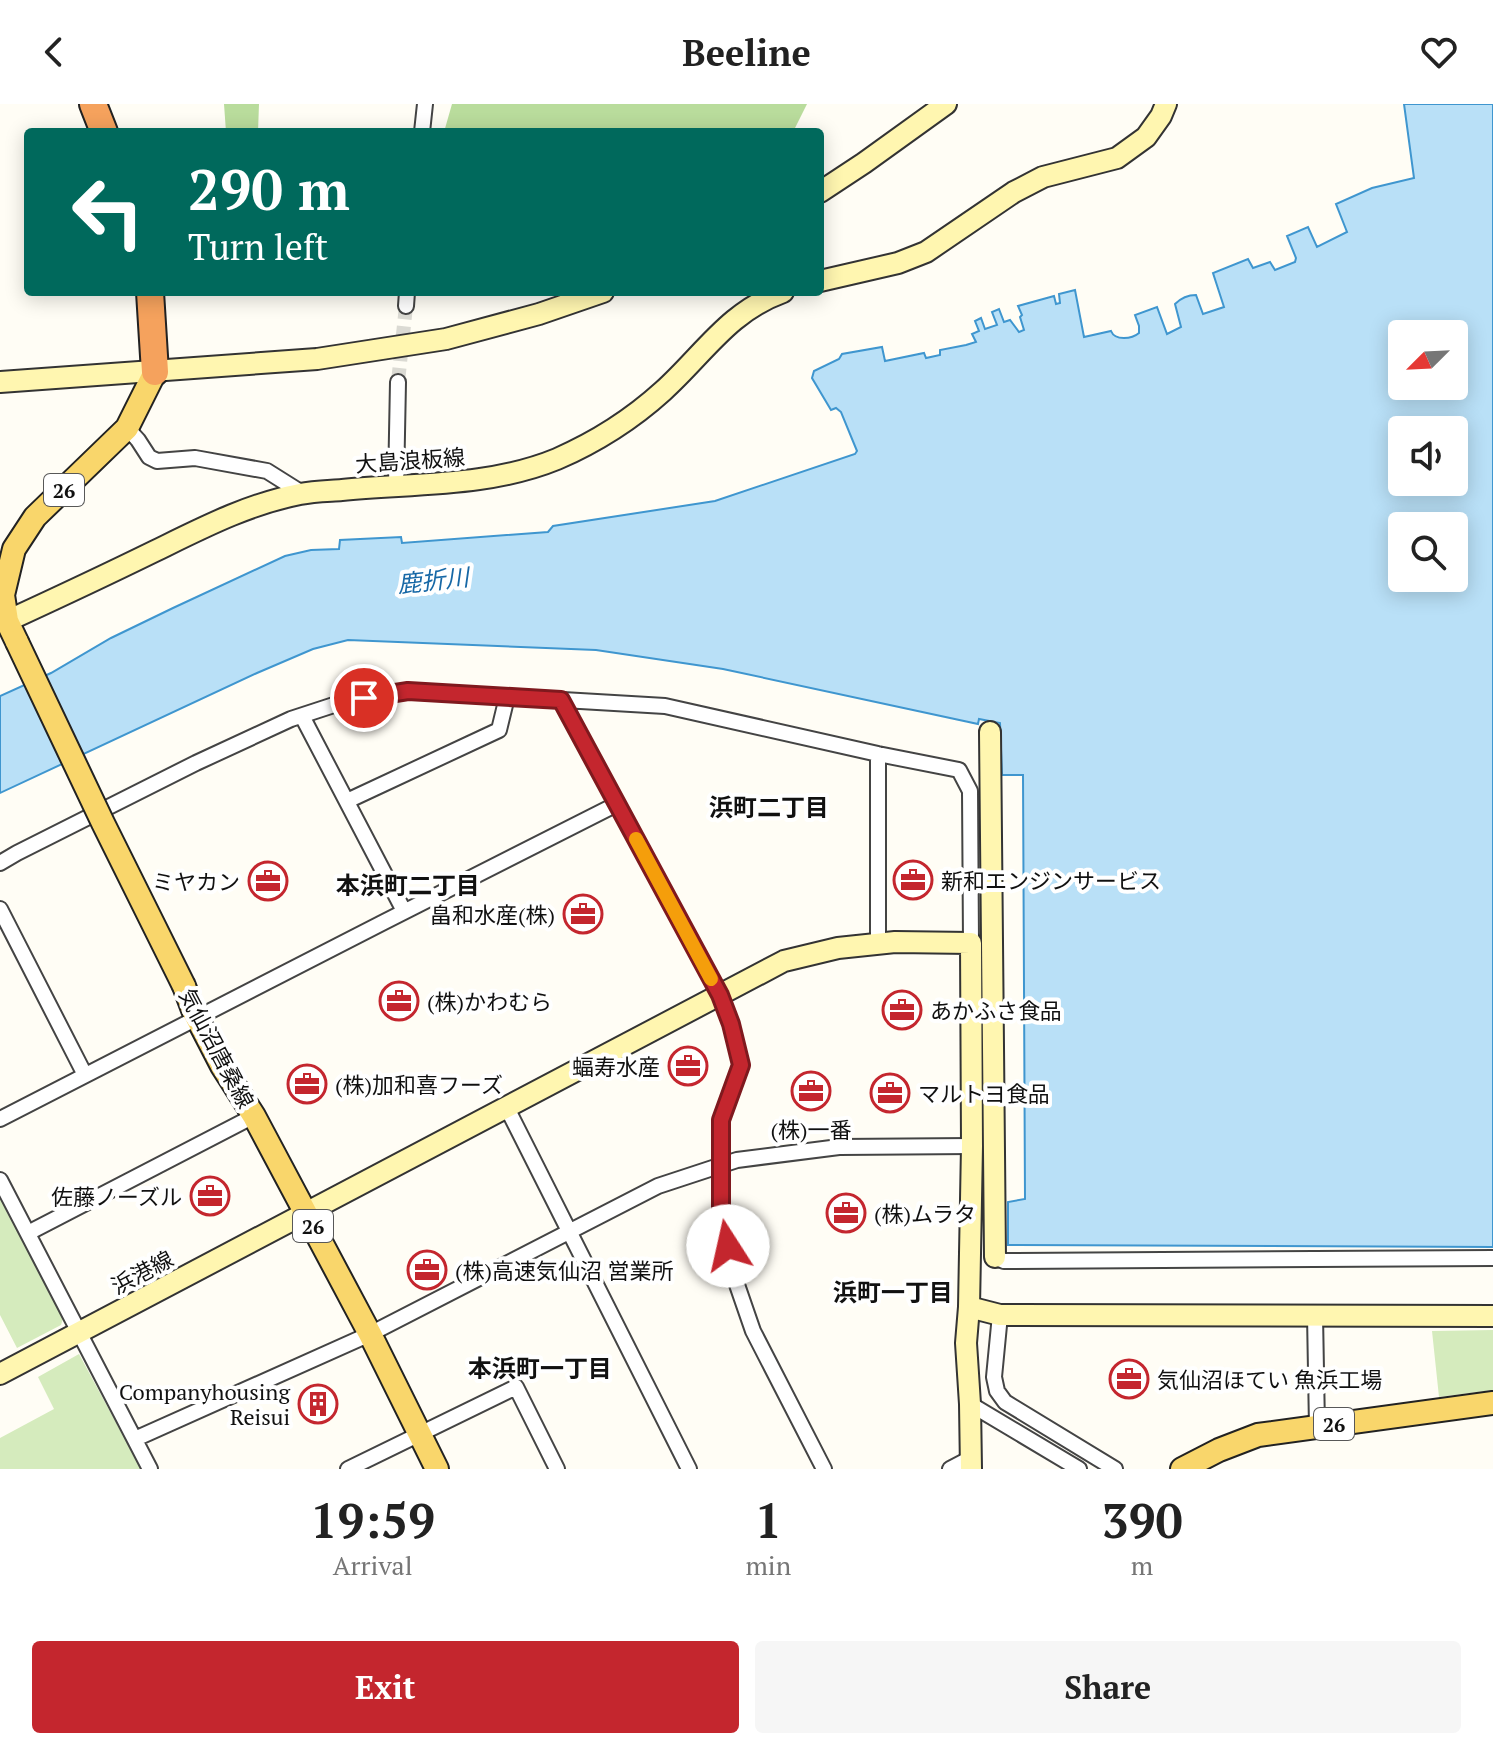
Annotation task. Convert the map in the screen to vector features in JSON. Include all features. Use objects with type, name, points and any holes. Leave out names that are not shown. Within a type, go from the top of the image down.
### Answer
[{"type":"highway","points":[[93,104],[102,128]]},
{"type":"highway","points":[[150,296],[155,372]]},
{"type":"main road","name":"気仙沼唐桑線","points":[[155,372],[127,428],[35,517],[14,549],[3,595],[4,623],[17,642],[222,1066],[254,1116],[306,1212],[437,1469]]},
{"type":"main road","name":"26","points":[[1182,1469],[1258,1435],[1493,1403]]},
{"type":"street","points":[[422,128],[425,104]]},
{"type":"street","points":[[824,189],[946,104]]},
{"type":"street","points":[[824,280],[898,263],[926,252],[1014,192],[1043,177],[1117,158],[1146,137],[1166,104]]},
{"type":"street","points":[[0,382],[317,359],[446,339],[539,314],[591,296]]},
{"type":"street","name":"大島浪板線","points":[[4,623],[220,519],[263,503],[302,493],[468,481],[512,473],[554,460],[597,440],[631,418],[665,389],[723,329],[748,309],[773,296]]},
{"type":"street","points":[[396,485],[398,382]]},
{"type":"street","points":[[127,428],[149,457],[157,461],[195,458],[267,471],[302,493]]},
{"type":"street","points":[[0,863],[196,763],[302,716],[343,702],[408,691],[665,706],[959,770],[970,791],[972,1146],[966,1343],[971,1464],[950,1469]]},
{"type":"street","points":[[347,801],[499,730],[507,697]]},
{"type":"street","points":[[561,700],[720,995],[731,1024],[741,1065],[721,1120],[721,1215],[734,1276],[753,1331],[824,1469]]},
{"type":"street","points":[[302,716],[404,911]]},
{"type":"street","points":[[990,732],[995,1257],[1004,1261],[1493,1258]]},
{"type":"street","points":[[878,754],[878,944]]},
{"type":"street","points":[[0,1119],[617,804]]},
{"type":"street","points":[[0,909],[85,1075]]},
{"type":"street","name":"浜港線","points":[[0,1374],[784,961],[838,948],[895,942],[971,943]]},
{"type":"street","points":[[507,1108],[689,1469]]},
{"type":"street","points":[[28,1233],[254,1116]]},
{"type":"street","points":[[135,1439],[370,1334],[658,1186],[737,1160],[839,1147],[972,1146]]},
{"type":"street","points":[[0,1180],[150,1469]]},
{"type":"street","points":[[969,1307],[1000,1315],[1493,1316]]},
{"type":"street","points":[[1000,1315],[994,1377],[997,1391],[1005,1402],[1115,1469]]},
{"type":"street","points":[[1315,1315],[1317,1427]]},
{"type":"street","points":[[348,1469],[516,1387],[557,1469]]},
{"type":"street","points":[[970,1404],[1079,1469]]},
{"type":"green space","points":[[224,104],[259,104],[258,128],[226,128]]},
{"type":"green space","points":[[452,104],[807,104],[795,128],[445,128]]},
{"type":"green space","points":[[0,1195],[64,1315],[61,1325],[17,1348],[0,1315]]},
{"type":"green space","points":[[1493,1330],[1493,1390],[1439,1397],[1432,1331]]},
{"type":"green space","points":[[79,1354],[141,1469],[0,1469],[0,1438],[54,1409],[38,1377]]},
{"type":"water","name":"鹿折川","points":[[1404,104],[1493,104],[1493,1247],[1008,1245],[1008,1202],[1025,1199],[1023,775],[1002,775],[1000,723],[979,719],[978,724],[723,669],[596,650],[348,640],[313,649],[257,673],[0,793],[0,696],[51,673],[111,638],[285,556],[311,550],[339,549],[340,540],[401,537],[402,543],[548,532],[553,526],[715,501],[855,454],[857,451],[841,412],[836,408],[831,410],[812,378],[814,371],[839,359],[842,354],[882,347],[885,361],[924,353],[926,358],[940,355],[940,350],[976,342],[972,334],[979,331],[975,321],[981,318],[985,329],[997,325],[992,312],[999,309],[1004,322],[1010,320],[1019,332],[1024,330],[1018,306],[1054,296],[1056,304],[1060,303],[1059,294],[1075,290],[1084,337],[1111,331],[1120,338],[1132,337],[1139,333],[1135,315],[1157,307],[1167,334],[1181,327],[1175,304],[1184,297],[1196,295],[1203,314],[1224,307],[1213,273],[1248,259],[1253,268],[1270,262],[1275,270],[1295,262],[1287,236],[1308,227],[1317,247],[1347,232],[1336,204],[1372,188],[1414,178]]},
{"type":"tunnel","points":[[398,382],[406,306]]},
{"type":"slow traffic","points":[[636,839],[711,979]]},
{"type":"place","name":"新和エンジンサービス","points":[[913,880]]},
{"type":"place","name":"ミヤカン","points":[[268,881]]},
{"type":"place","name":"畠和水産(株)","points":[[583,914]]},
{"type":"place","name":"(株)かわむら","points":[[399,1001]]},
{"type":"place","name":"あかふさ食品","points":[[902,1010]]},
{"type":"place","name":"蝠寿水産","points":[[688,1066]]},
{"type":"place","name":"(株)加和喜フーズ","points":[[307,1084]]},
{"type":"place","name":"(株)一番","points":[[811,1091]]},
{"type":"place","name":"マルトヨ食品","points":[[890,1093]]},
{"type":"place","name":"佐藤ノーズル","points":[[210,1196]]},
{"type":"place","name":"(株)ムラタ","points":[[846,1213]]},
{"type":"place","name":"(株)高速気仙沼 営業所","points":[[427,1270]]},
{"type":"place","name":"気仙沼ほてい 魚浜工場","points":[[1129,1379]]},
{"type":"place","name":"Companyhousing Reisui","points":[[318,1404]]},
{"type":"district","name":"浜町二丁目","points":[[769,807]]},
{"type":"district","name":"本浜町二丁目","points":[[408,885]]},
{"type":"district","name":"浜町一丁目","points":[[893,1292]]},
{"type":"district","name":"本浜町一丁目","points":[[540,1368]]},
{"type":"route","points":[[364,698],[408,691],[561,700],[720,995],[731,1024],[741,1065],[721,1120],[721,1215],[728,1246]]}]
